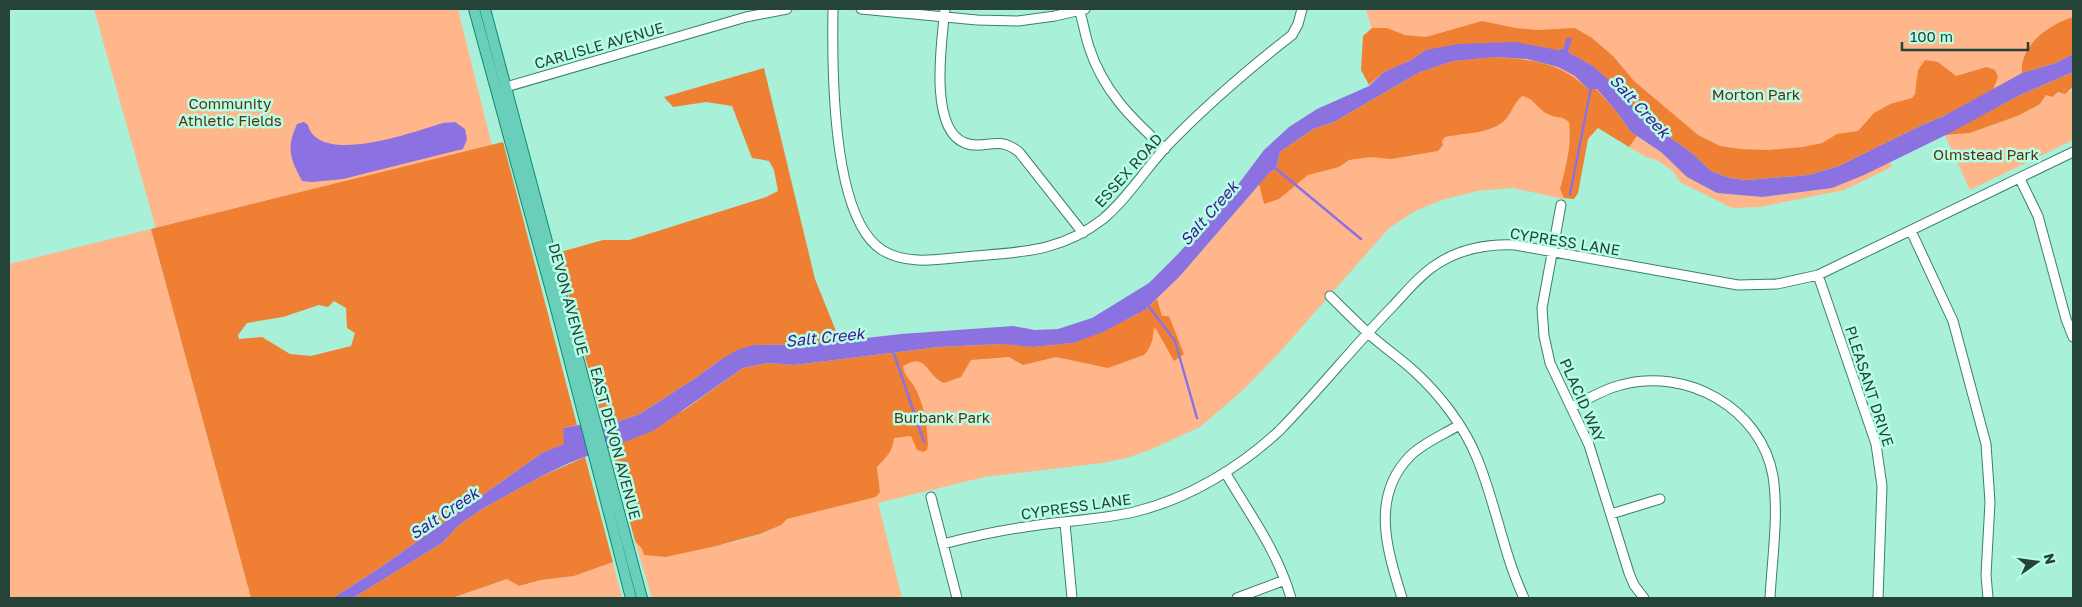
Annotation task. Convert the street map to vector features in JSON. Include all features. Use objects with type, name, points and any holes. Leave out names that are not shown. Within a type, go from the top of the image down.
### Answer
[{"type":"main road","name":"DEVON AVENUE","points":[[474,9],[586,405]]},
{"type":"main road","points":[[485,9],[506,86]]},
{"type":"main road","name":"EAST DEVON AVENUE","points":[[506,86],[603,473],[642,598]]},
{"type":"main road","points":[[603,473],[631,598]]},
{"type":"street","name":"CARLISLE AVENUE","points":[[506,86],[746,17],[787,9]]},
{"type":"street","name":"ESSEX ROAD","points":[[833,9],[834,108],[844,172],[855,213],[862,228],[882,250],[896,256],[923,260],[1034,251],[1067,241],[1084,233],[1119,204],[1165,149],[1214,99],[1292,35],[1298,24],[1302,9]]},
{"type":"street","points":[[861,9],[945,12],[977,20],[1018,21],[1055,16],[1081,9],[1088,47],[1112,94],[1133,121],[1165,149]]},
{"type":"street","points":[[945,12],[940,62],[940,89],[949,128],[956,138],[964,143],[1009,144],[1019,152],[1084,233]]},
{"type":"street","name":"CYPRESS LANE","points":[[943,544],[1025,527],[1118,515],[1159,504],[1225,472],[1279,431],[1367,332],[1424,274],[1438,263],[1452,256],[1482,246],[1514,245],[1738,285],[1778,284],[1818,274],[2073,152]]},
{"type":"street","points":[[2020,179],[2038,216],[2066,319],[2073,337]]},
{"type":"street","name":"PLACID WAY","points":[[1561,205],[1542,308],[1544,336],[1550,363],[1589,445],[1628,573],[1644,598]]},
{"type":"street","points":[[1911,231],[1953,321],[1986,444],[1990,502],[1986,575],[1988,598]]},
{"type":"street","name":"PLEASANT DRIVE","points":[[1818,274],[1876,444],[1882,486],[1878,598]]},
{"type":"street","points":[[1330,296],[1367,332],[1415,371],[1438,396],[1459,425],[1476,456],[1488,490],[1507,558],[1524,598]]},
{"type":"street","points":[[1572,407],[1620,385],[1649,381],[1668,382],[1709,393],[1744,417],[1766,452],[1776,500],[1770,598]]},
{"type":"street","points":[[1402,598],[1385,527],[1384,508],[1387,496],[1399,470],[1410,456],[1421,447],[1459,425]]},
{"type":"street","points":[[1225,472],[1266,538],[1286,580],[1291,598]]},
{"type":"street","points":[[931,498],[957,598]]},
{"type":"street","points":[[1611,514],[1660,499]]},
{"type":"street","points":[[1065,523],[1072,598]]},
{"type":"street","points":[[1237,598],[1286,580]]},
{"type":"green space","name":"Community Athletic Fields","points":[[94,9],[458,9],[494,153],[158,236]]},
{"type":"green space","name":"Morton Park","points":[[1366,9],[2073,9],[2073,54],[2022,73],[1993,90],[1785,177],[1642,117],[1384,72]]},
{"type":"green space","name":"Olmstead Park","points":[[2073,87],[2073,140],[1970,190],[1945,135],[1970,133],[2020,115],[2040,104],[2046,95],[2071,91]]},
{"type":"green space","name":"Burbank Park","points":[[1588,89],[1564,199],[1512,188],[1477,191],[1442,200],[1415,211],[1389,228],[1279,353],[1242,391],[1200,427],[1127,458],[1102,463],[984,477],[878,503],[902,598],[652,598],[635,541],[641,547],[653,553],[661,556],[670,556],[753,537],[778,526],[787,519],[876,497],[880,492],[877,467],[844,359],[1001,344],[1145,310],[1180,276],[1270,172],[1371,101]]},
{"type":"green space","points":[[1637,136],[1661,152],[1687,177],[1717,193],[1762,197],[1832,188],[1890,162],[1892,167],[1844,190],[1760,207],[1732,208],[1680,182],[1672,170],[1657,160],[1646,157],[1629,147]]},
{"type":"green space","points":[[151,229],[251,598],[9,598],[9,264]]},
{"type":"green space","points":[[613,562],[622,598],[452,598],[507,579],[520,586],[541,580],[574,576]]},
{"type":"shaded area","points":[[2073,17],[2073,54],[2056,63],[2022,73],[2026,53],[2038,37],[2055,25]]},
{"type":"shaded area","points":[[1482,21],[1516,28],[1538,30],[1575,28],[1592,38],[1613,56],[1634,81],[1698,135],[1720,146],[1741,149],[1768,150],[1803,147],[1822,143],[1837,134],[1858,131],[1874,113],[1890,104],[1912,98],[1915,94],[1918,70],[1925,60],[1938,62],[1956,76],[1987,67],[1995,70],[1998,77],[1993,90],[1942,117],[1839,166],[1809,175],[1746,180],[1730,178],[1711,171],[1693,154],[1642,117],[1621,91],[1593,66],[1568,52],[1571,38],[1564,48],[1558,50],[1426,50],[1411,60],[1384,72],[1369,85],[1361,70],[1363,36],[1372,28],[1387,28],[1405,35],[1426,37]]},
{"type":"shaded area","points":[[1566,38],[1572,38],[1568,52],[1593,66],[1621,91],[1642,117],[1693,154],[1711,171],[1730,178],[1746,180],[1809,175],[1839,166],[1942,117],[2022,73],[2056,63],[2073,54],[2073,72],[2018,96],[1952,132],[1864,175],[1832,188],[1762,197],[1717,193],[1687,177],[1661,152],[1631,132],[1597,89],[1588,89],[1575,76],[1558,67],[1527,59],[1496,57],[1453,61],[1418,73],[1334,122],[1313,129],[1280,152],[1276,169],[1270,172],[1180,276],[1145,310],[1103,332],[1073,343],[1033,347],[1001,344],[939,347],[795,365],[767,363],[743,368],[653,431],[569,463],[540,477],[482,509],[459,525],[442,543],[353,598],[333,598],[381,567],[542,453],[564,444],[563,428],[611,419],[614,423],[640,414],[720,360],[739,349],[755,345],[813,344],[901,334],[1013,326],[1035,330],[1058,329],[1092,318],[1149,283],[1179,253],[1237,186],[1264,150],[1289,127],[1317,109],[1369,86],[1384,72],[1411,60],[1426,50],[1458,44],[1515,42],[1558,50],[1564,48]]},
{"type":"shaded area","points":[[1496,57],[1522,59],[1545,64],[1567,73],[1588,89],[1596,89],[1617,112],[1631,132],[1637,136],[1629,147],[1598,128],[1588,139],[1578,193],[1574,199],[1564,198],[1560,189],[1569,148],[1569,122],[1542,111],[1530,99],[1522,96],[1506,119],[1493,128],[1445,137],[1442,141],[1443,145],[1438,151],[1391,159],[1371,157],[1349,160],[1339,167],[1308,175],[1279,199],[1264,204],[1259,184],[1270,172],[1276,169],[1280,152],[1313,129],[1334,122],[1418,73],[1453,61]]},
{"type":"shaded area","points":[[764,68],[815,279],[840,341],[813,344],[755,345],[720,360],[640,414],[614,423],[611,419],[602,419],[557,253],[603,240],[629,240],[766,197],[778,191],[774,170],[769,161],[752,158],[732,106],[706,102],[673,107],[664,97]]},
{"type":"shaded area","points":[[2073,72],[2073,87],[2065,94],[2058,92],[2052,97],[2046,95],[2040,104],[2020,115],[1970,133],[1945,135],[2018,96]]},
{"type":"shaded area","points":[[304,122],[316,137],[330,144],[370,143],[443,123],[455,122],[465,129],[467,139],[463,149],[343,179],[302,181],[292,159],[291,140],[297,124]]},
{"type":"shaded area","points":[[503,142],[577,425],[563,428],[565,444],[542,453],[381,567],[333,598],[251,598],[151,229]],"holes":[[[334,301],[346,308],[347,328],[355,333],[351,346],[311,356],[290,354],[262,337],[239,339],[238,335],[247,323],[283,317],[319,305],[328,307]]]},
{"type":"shaded area","points":[[1157,299],[1162,316],[1169,316],[1184,354],[1174,361],[1154,328],[1153,339],[1144,355],[1108,368],[1056,357],[1023,365],[1009,357],[971,360],[961,377],[944,383],[922,363],[911,362],[903,366],[923,407],[927,430],[927,450],[923,452],[917,450],[911,436],[894,438],[891,451],[877,467],[880,492],[876,497],[787,519],[781,525],[760,534],[666,557],[644,555],[642,549],[635,541],[610,447],[684,410],[743,368],[767,363],[795,365],[939,347],[1001,344],[1033,347],[1073,343],[1126,320],[1145,310]]},
{"type":"shaded area","points":[[585,457],[613,562],[574,576],[541,580],[519,586],[507,579],[452,598],[353,598],[442,543],[459,525],[482,509],[540,477]]},
{"type":"waterway","points":[[1570,194],[1591,88]]},
{"type":"waterway","points":[[1274,167],[1361,239]]},
{"type":"waterway","points":[[1147,304],[1175,341],[1197,418]]},
{"type":"waterway","points":[[893,351],[924,442]]},
{"type":"water label","name":"Salt Creek","points":[[1640,106]]},
{"type":"water label","name":"Salt Creek","points":[[1209,213]]},
{"type":"water label","name":"Salt Creek","points":[[825,337]]},
{"type":"water label","name":"Salt Creek","points":[[444,513]]}]
